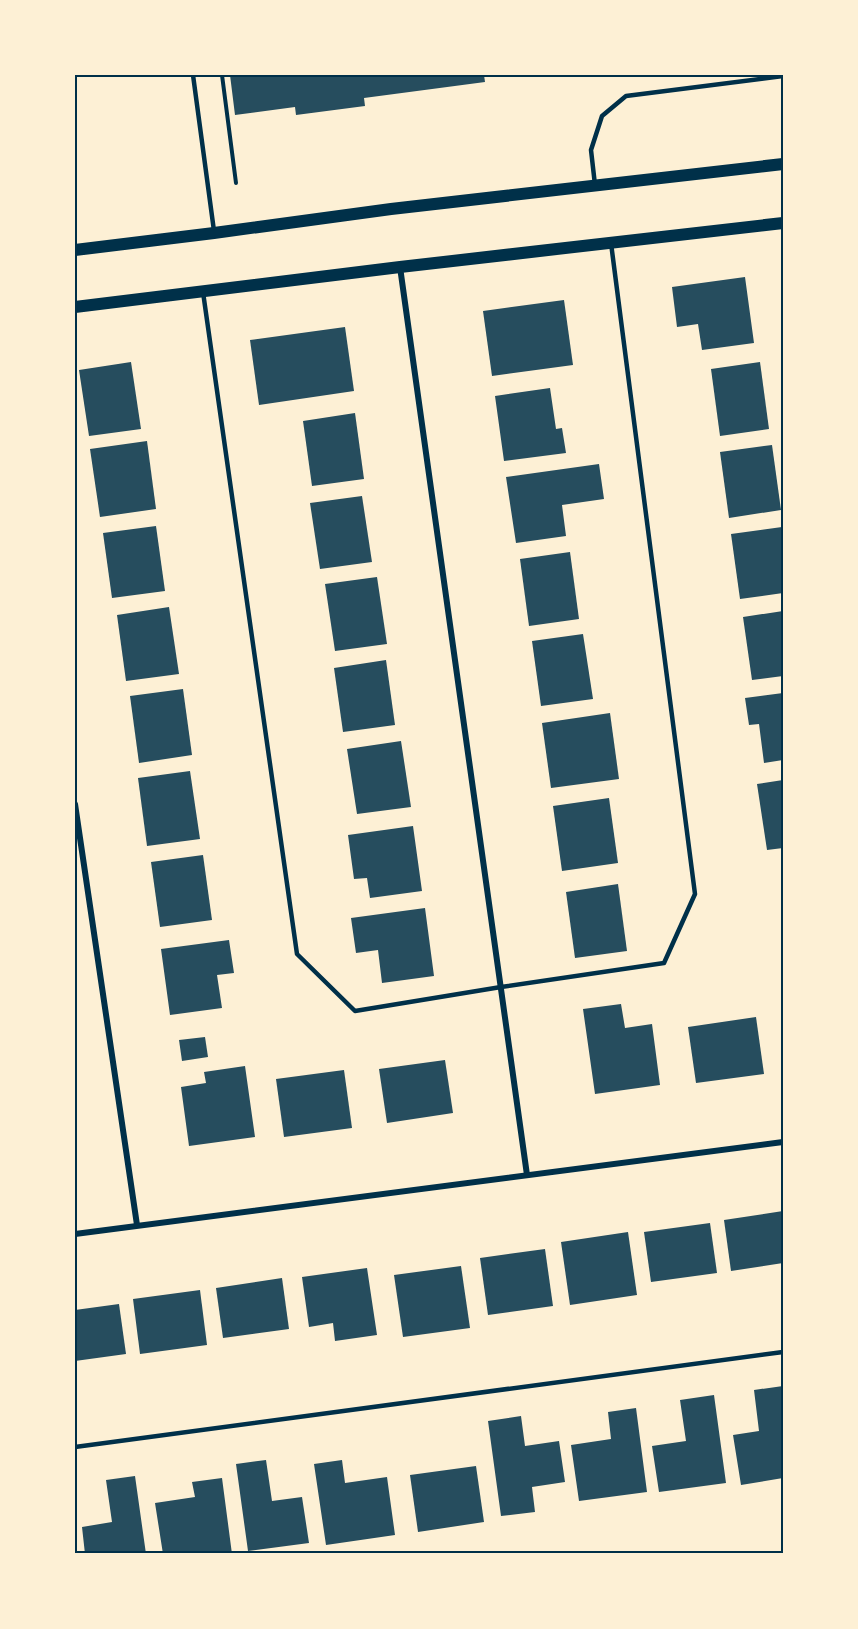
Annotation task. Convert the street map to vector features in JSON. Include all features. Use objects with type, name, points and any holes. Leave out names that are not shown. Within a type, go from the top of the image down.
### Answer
[{"type":"main road","points":[[75,250],[391,209],[783,164]]},
{"type":"main road","points":[[75,307],[783,223]]},
{"type":"street","points":[[400,267],[527,1175]]},
{"type":"street","points":[[75,804],[137,1225]]},
{"type":"street","points":[[75,1234],[783,1142]]},
{"type":"lane","points":[[193,75],[214,233]]},
{"type":"lane","points":[[595,185],[591,150],[602,116],[626,96],[783,76]]},
{"type":"lane","points":[[203,291],[297,954],[355,1011],[664,963],[695,894],[612,243]]},
{"type":"lane","points":[[75,1447],[783,1352]]},
{"type":"path","points":[[222,75],[236,183]]},
{"type":"building","points":[[230,75],[484,75],[485,82],[364,98],[365,106],[296,115],[295,107],[235,115]]},
{"type":"building","points":[[745,277],[754,343],[702,350],[698,324],[677,327],[672,287]]},
{"type":"building","points":[[564,300],[573,365],[492,376],[483,311]]},
{"type":"building","points":[[345,327],[354,391],[259,405],[250,340]]},
{"type":"building","points":[[131,362],[141,429],[89,436],[79,370]]},
{"type":"building","points":[[760,362],[769,429],[720,436],[711,369]]},
{"type":"building","points":[[550,388],[556,429],[562,428],[566,453],[504,461],[495,396]]},
{"type":"building","points":[[355,413],[364,479],[312,486],[303,421]]},
{"type":"building","points":[[147,441],[156,509],[100,517],[90,449]]},
{"type":"building","points":[[772,445],[781,510],[729,518],[720,452]]},
{"type":"building","points":[[599,464],[604,499],[562,505],[566,536],[516,543],[506,477]]},
{"type":"building","points":[[362,496],[372,562],[320,569],[310,503]]},
{"type":"building","points":[[156,526],[165,591],[112,598],[103,533]]},
{"type":"building","points":[[782,527],[783,593],[740,599],[731,534]]},
{"type":"building","points":[[570,552],[579,619],[529,626],[520,559]]},
{"type":"building","points":[[377,577],[387,644],[335,651],[325,584]]},
{"type":"building","points":[[169,607],[179,674],[126,681],[117,615]]},
{"type":"building","points":[[783,611],[783,676],[752,680],[743,617]]},
{"type":"building","points":[[583,634],[593,699],[541,706],[532,641]]},
{"type":"building","points":[[386,660],[395,725],[343,732],[334,668]]},
{"type":"building","points":[[183,689],[192,755],[139,763],[130,696]]},
{"type":"building","points":[[783,693],[783,760],[764,763],[759,724],[749,725],[745,698]]},
{"type":"building","points":[[610,713],[619,779],[551,788],[542,723]]},
{"type":"building","points":[[401,741],[411,807],[357,814],[347,749]]},
{"type":"building","points":[[190,771],[200,839],[147,846],[138,778]]},
{"type":"building","points":[[783,780],[783,848],[767,850],[757,784]]},
{"type":"building","points":[[609,798],[618,863],[562,871],[553,806]]},
{"type":"building","points":[[413,826],[422,891],[370,898],[367,878],[354,879],[348,835]]},
{"type":"building","points":[[203,855],[212,920],[160,927],[151,862]]},
{"type":"building","points":[[618,884],[627,951],[575,958],[566,892]]},
{"type":"building","points":[[425,908],[434,976],[382,983],[378,950],[356,953],[351,918]]},
{"type":"building","points":[[229,940],[234,973],[217,975],[222,1008],[170,1015],[161,949]]},
{"type":"building","points":[[621,1004],[625,1028],[652,1024],[660,1085],[595,1094],[583,1009]]},
{"type":"building","points":[[756,1017],[764,1074],[696,1083],[688,1027]]},
{"type":"building","points":[[205,1037],[208,1057],[182,1061],[179,1040]]},
{"type":"building","points":[[445,1060],[453,1113],[387,1123],[379,1069]]},
{"type":"building","points":[[245,1066],[255,1137],[189,1146],[181,1087],[206,1083],[204,1072]]},
{"type":"building","points":[[344,1070],[352,1128],[284,1137],[276,1079]]},
{"type":"building","points":[[783,1211],[783,1263],[731,1271],[724,1220]]},
{"type":"building","points":[[710,1223],[717,1273],[651,1282],[644,1232]]},
{"type":"building","points":[[628,1232],[637,1295],[570,1305],[561,1242]]},
{"type":"building","points":[[545,1249],[553,1306],[488,1315],[480,1258]]},
{"type":"building","points":[[461,1266],[470,1328],[403,1337],[394,1275]]},
{"type":"building","points":[[367,1268],[377,1335],[335,1341],[333,1323],[309,1327],[302,1277]]},
{"type":"building","points":[[282,1278],[289,1329],[223,1338],[216,1288]]},
{"type":"building","points":[[200,1290],[207,1345],[140,1354],[133,1299]]},
{"type":"building","points":[[119,1304],[126,1354],[75,1361],[75,1310]]},
{"type":"building","points":[[783,1386],[783,1478],[741,1485],[733,1435],[759,1431],[754,1390]]},
{"type":"building","points":[[714,1395],[726,1483],[659,1492],[652,1446],[686,1441],[680,1400]]},
{"type":"building","points":[[636,1408],[647,1492],[579,1501],[571,1445],[611,1439],[608,1412]]},
{"type":"building","points":[[521,1416],[525,1446],[559,1441],[565,1482],[532,1487],[535,1512],[501,1516],[488,1421]]},
{"type":"building","points":[[266,1460],[272,1501],[302,1497],[309,1543],[248,1551],[236,1464]]},
{"type":"building","points":[[342,1460],[345,1483],[387,1477],[395,1535],[326,1545],[314,1464]]},
{"type":"building","points":[[476,1466],[484,1522],[418,1532],[410,1475]]},
{"type":"building","points":[[135,1476],[146,1554],[85,1554],[82,1527],[112,1522],[106,1480]]},
{"type":"building","points":[[222,1478],[232,1554],[163,1554],[155,1503],[195,1497],[192,1482]]}]
